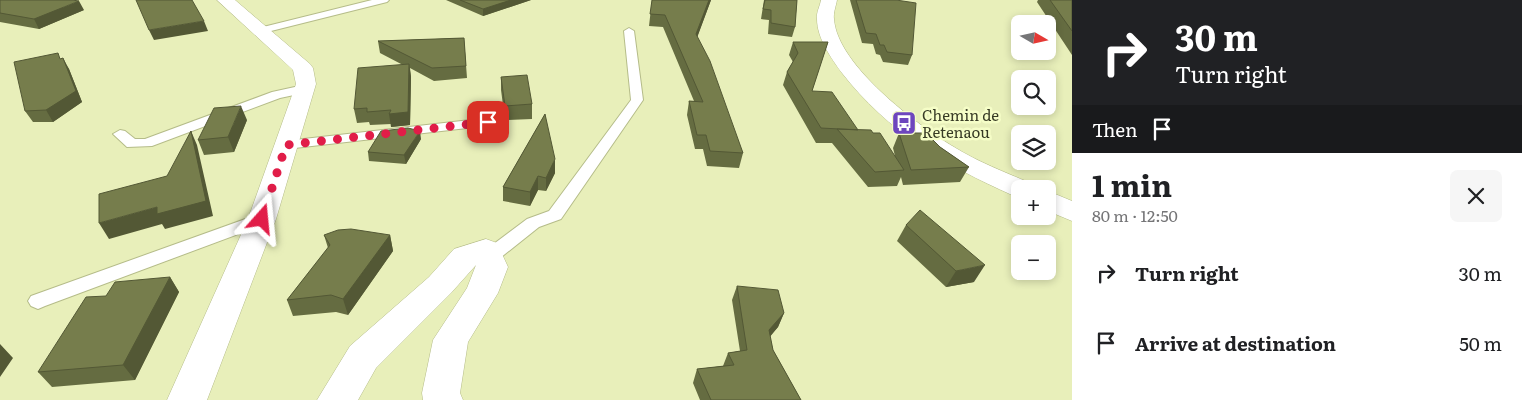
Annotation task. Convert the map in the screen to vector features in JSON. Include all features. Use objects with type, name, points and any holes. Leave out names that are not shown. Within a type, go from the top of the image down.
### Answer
[{"type":"street","points":[[194,394],[262,219],[306,84],[303,68],[225,0]]},
{"type":"street","points":[[829,0],[826,5],[826,27],[831,44],[872,96],[933,145],[972,168],[1011,185]]},
{"type":"street","points":[[1056,204],[1072,212]]},
{"type":"street","points":[[337,400],[363,357],[440,285],[465,257],[486,250],[492,267],[482,293],[451,340],[441,393],[443,400]]},
{"type":"lane","points":[[260,30],[384,0]]},
{"type":"lane","points":[[489,257],[533,223],[555,215],[637,100],[629,31]]},
{"type":"lane","points":[[120,134],[132,144],[147,143],[276,95],[304,89]]},
{"type":"lane","points":[[286,145],[488,122]]},
{"type":"lane","points":[[38,301],[262,219]]},
{"type":"building","points":[[0,0],[79,1],[34,19],[0,13]]},
{"type":"building","points":[[136,0],[192,0],[204,21],[149,30]]},
{"type":"building","points":[[460,0],[511,0],[483,9]]},
{"type":"building","points":[[652,0],[709,0],[696,34],[710,61],[743,153],[710,151],[706,135],[697,135],[689,101],[703,102],[665,15],[650,14]]},
{"type":"building","points":[[765,0],[797,0],[795,27],[771,23],[771,10],[763,9]]},
{"type":"building","points":[[856,0],[896,0],[916,3],[912,55],[887,52],[884,45],[880,45],[876,34],[866,33]]},
{"type":"building","points":[[1050,0],[1072,0],[1072,31]]},
{"type":"building","points":[[464,38],[466,66],[432,68],[378,41]]},
{"type":"building","points":[[793,42],[828,42],[812,91],[832,92],[858,130],[821,128],[787,72],[798,53]]},
{"type":"building","points":[[58,53],[60,59],[63,58],[76,91],[46,110],[25,111],[14,62]]},
{"type":"building","points":[[409,64],[408,112],[389,114],[391,110],[367,112],[367,108],[354,109],[358,68]]},
{"type":"building","points":[[527,75],[532,104],[505,106],[501,77]]},
{"type":"building","points":[[241,106],[228,137],[198,140],[214,108]]},
{"type":"building","points":[[545,114],[555,159],[546,178],[538,176],[530,192],[503,187]]},
{"type":"building","points":[[408,128],[420,131],[404,155],[368,152],[381,131]]},
{"type":"building","points":[[837,129],[871,130],[873,133],[880,133],[904,170],[875,172]]},
{"type":"building","points":[[191,131],[206,201],[157,214],[157,207],[99,223],[99,194],[167,176]]},
{"type":"building","points":[[899,133],[926,133],[940,147],[969,167],[911,170]]},
{"type":"building","points":[[920,210],[985,265],[956,271],[906,225]]},
{"type":"building","points":[[351,229],[390,235],[343,299],[331,295],[287,300],[330,245],[324,235],[338,230]]},
{"type":"building","points":[[170,277],[123,365],[38,372],[86,297],[106,296],[115,282]]},
{"type":"building","points":[[737,286],[778,290],[784,313],[769,330],[773,350],[801,400],[711,400],[697,369],[734,365],[728,353],[747,350]]},
{"type":"place","name":"Chemin de Retenaou","points":[[904,123]]},
{"type":"route","points":[[262,219],[286,145],[449,128],[488,122]]}]
